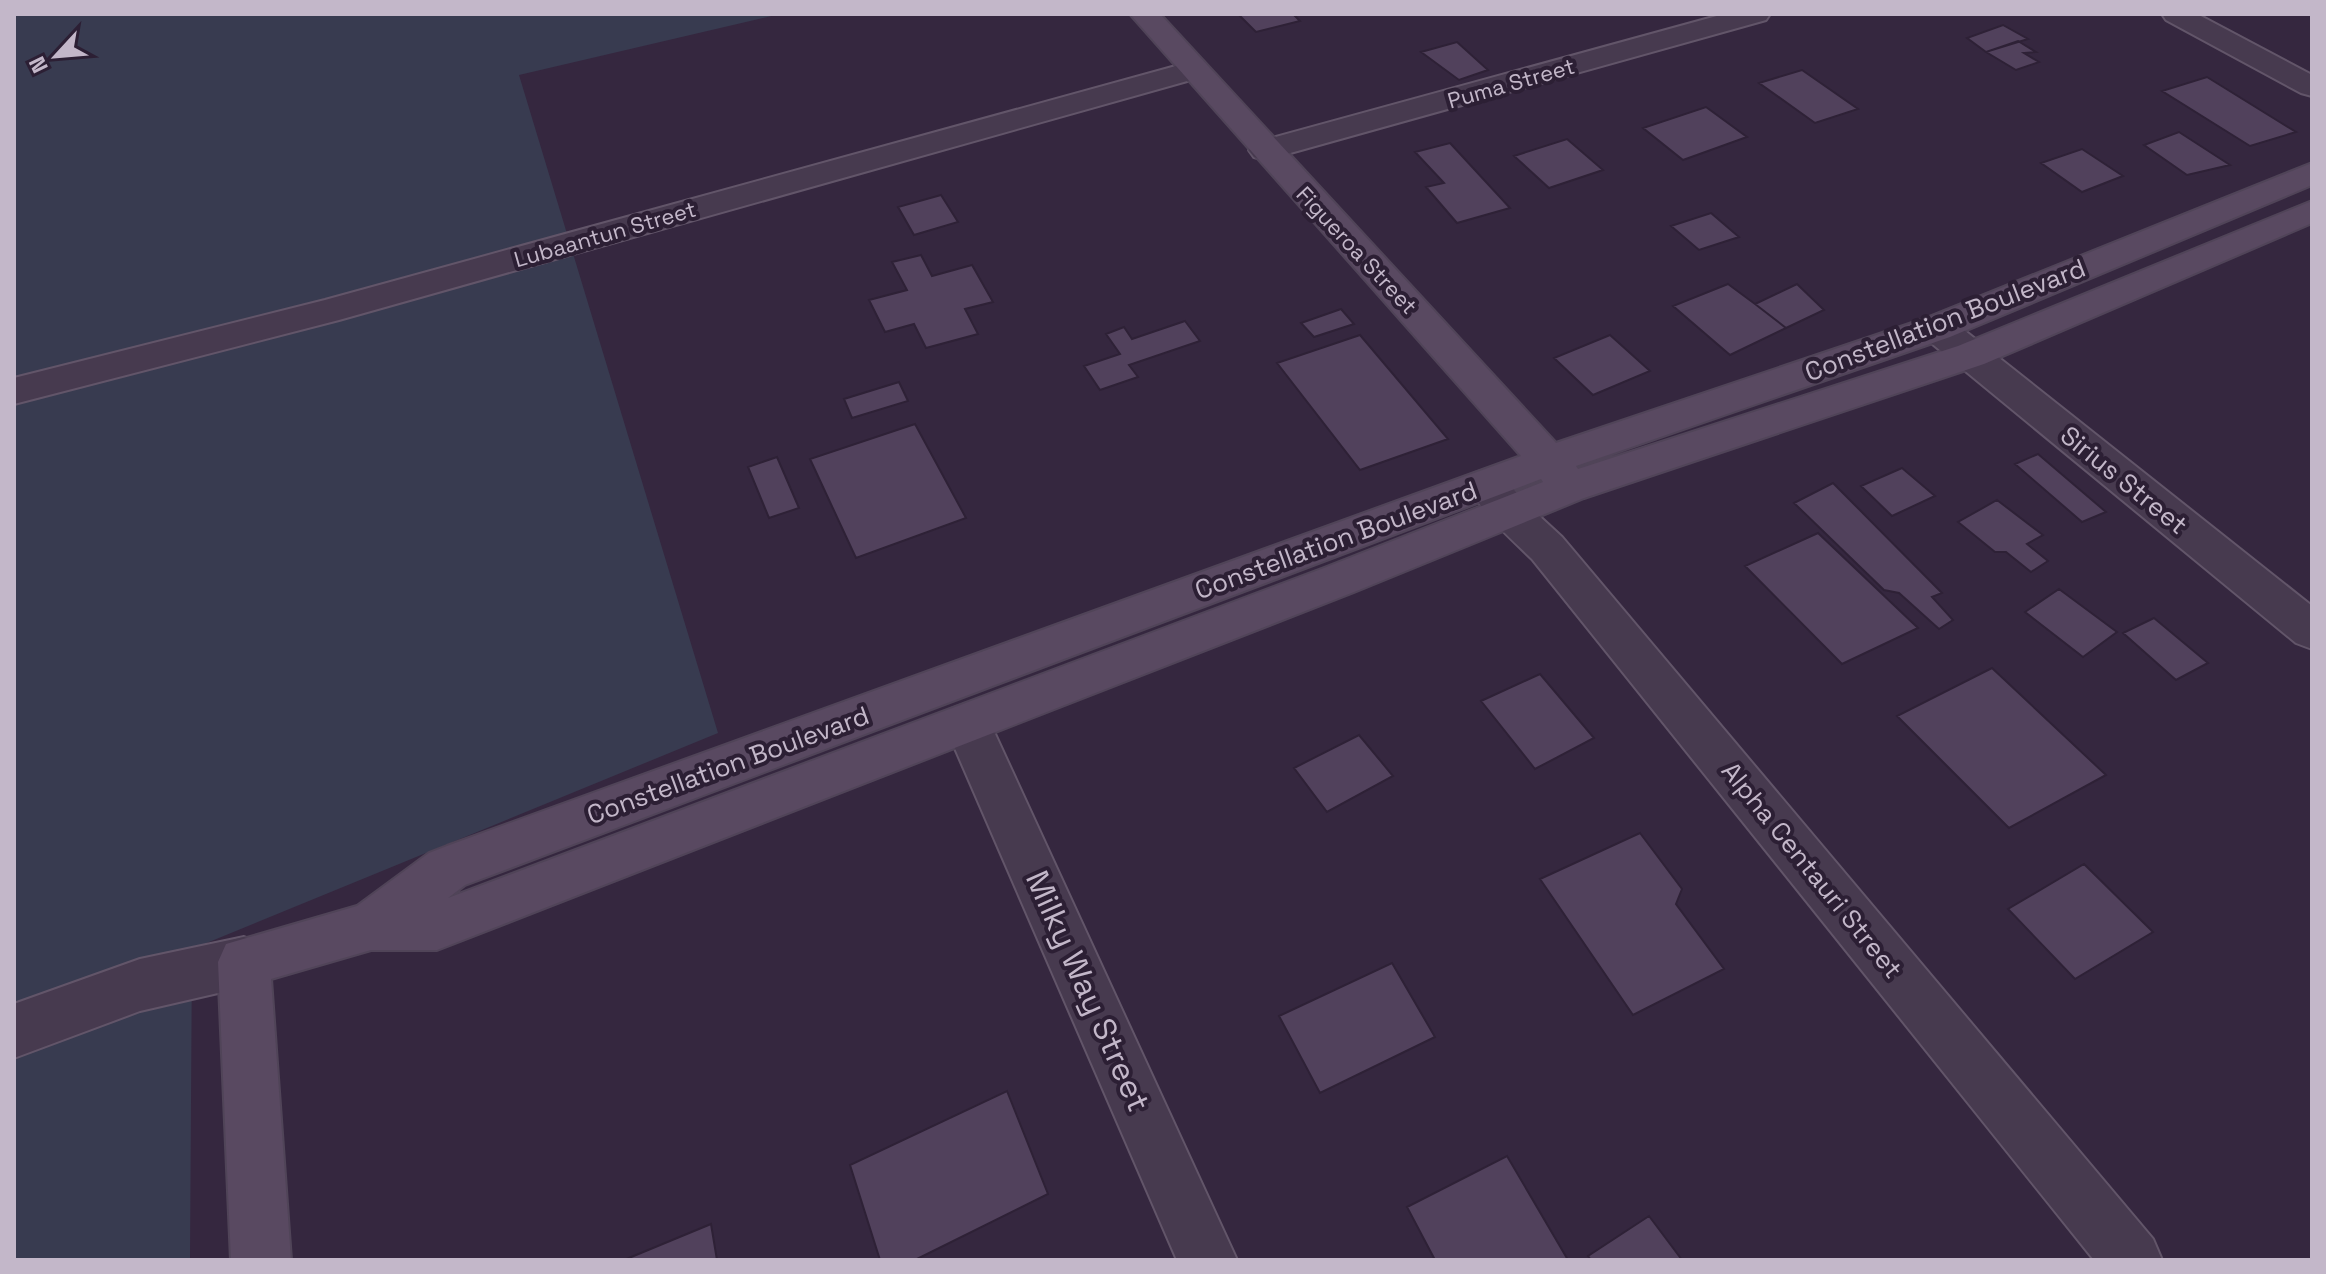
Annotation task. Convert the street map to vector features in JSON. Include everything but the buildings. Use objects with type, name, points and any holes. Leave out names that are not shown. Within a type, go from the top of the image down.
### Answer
[{"type":"street","name":"Figueroa Street","points":[[1144,14],[1503,408],[1559,474]]},
{"type":"street","name":"Puma Street","points":[[1265,150],[1756,14]]},
{"type":"street","points":[[2176,14],[2312,87]]},
{"type":"street","name":"Lubaantun Street","points":[[14,391],[326,312],[1194,70]]},
{"type":"street","name":"Constellation Boulevard","points":[[244,962],[371,926],[437,926],[967,723],[1559,474],[1937,328],[2312,173]]},
{"type":"street","name":"Constellation Boulevard","points":[[1559,474],[1971,355],[2312,211]]},
{"type":"street","name":"Sirius Street","points":[[1937,328],[2312,631]]},
{"type":"street","name":"Constellation Boulevard","points":[[371,926],[447,869],[1499,499]]},
{"type":"street","name":"Alpha Centauri Street","points":[[1499,499],[1547,548],[2132,1260]]},
{"type":"street","name":"Milky Way Street","points":[[967,723],[1207,1260]]},
{"type":"street","points":[[14,1031],[140,985],[244,962],[261,1260]]},
{"type":"shaded area","points":[[14,14],[780,14],[519,75],[718,733],[192,949],[190,1260],[14,1260]]}]
